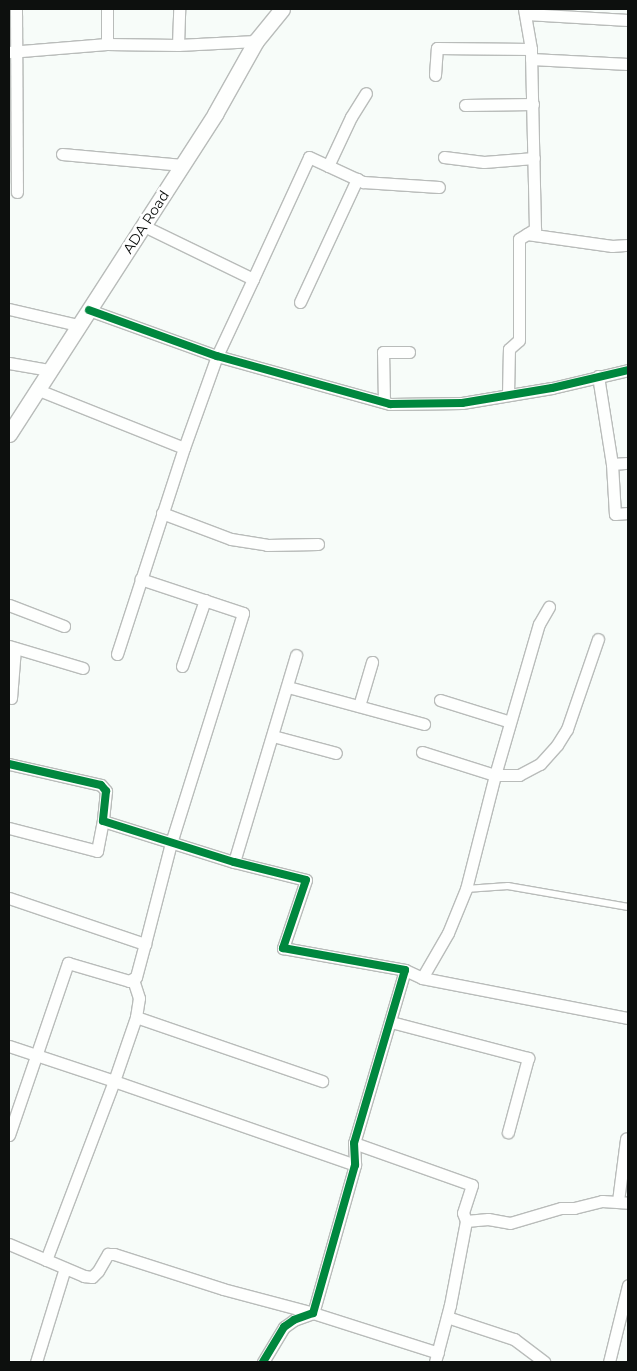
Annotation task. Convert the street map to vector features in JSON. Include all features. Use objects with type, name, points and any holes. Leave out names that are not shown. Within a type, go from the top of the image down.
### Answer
[{"type":"street","points":[[16,9],[13,52],[17,192]]},
{"type":"street","points":[[107,9],[107,44]]},
{"type":"street","points":[[178,45],[179,9]]},
{"type":"street","name":"ADA Road","points":[[9,433],[48,370],[183,165],[215,114],[256,41],[282,9]]},
{"type":"street","points":[[508,395],[509,349],[519,340],[519,239],[535,229],[531,54],[525,12],[628,20]]},
{"type":"street","points":[[13,52],[107,44],[178,45],[256,41]]},
{"type":"street","points":[[435,75],[437,48],[531,54],[628,64]]},
{"type":"street","points":[[328,166],[351,117],[366,93]]},
{"type":"street","points":[[465,105],[533,104]]},
{"type":"street","points":[[62,154],[183,165]]},
{"type":"street","points":[[118,654],[162,513],[217,356],[309,157],[363,182],[439,187]]},
{"type":"street","points":[[444,157],[484,162],[534,158]]},
{"type":"street","points":[[300,302],[357,179]]},
{"type":"street","points":[[144,226],[253,278]]},
{"type":"street","points":[[527,234],[612,246],[628,245]]},
{"type":"street","points":[[9,309],[78,325]]},
{"type":"street","points":[[89,310],[217,356],[384,402],[462,402],[552,388],[628,370]]},
{"type":"street","points":[[384,402],[383,352],[410,352]]},
{"type":"street","points":[[9,363],[48,370]]},
{"type":"street","points":[[598,376],[612,464],[615,514],[628,514]]},
{"type":"street","points":[[36,389],[184,448]]},
{"type":"street","points":[[612,464],[628,463]]},
{"type":"street","points":[[162,513],[231,539],[267,545],[318,544]]},
{"type":"street","points":[[46,1260],[114,1081],[136,1017],[139,998],[133,980],[145,944],[171,842],[243,613],[141,580]]},
{"type":"street","points":[[182,666],[205,600]]},
{"type":"street","points":[[9,605],[64,626]]},
{"type":"street","points":[[422,978],[448,934],[466,889],[510,722],[539,624],[549,607]]},
{"type":"street","points":[[422,752],[495,776],[519,775],[540,764],[557,745],[570,722],[598,639]]},
{"type":"street","points":[[11,698],[12,647],[82,668]]},
{"type":"street","points":[[234,862],[288,687],[296,655]]},
{"type":"street","points":[[359,706],[372,662]]},
{"type":"street","points":[[288,687],[424,724]]},
{"type":"street","points":[[440,700],[510,722]]},
{"type":"street","points":[[273,736],[336,753]]},
{"type":"street","points":[[9,764],[101,786],[106,791],[97,851],[9,828]]},
{"type":"street","points":[[103,821],[234,862],[306,880],[283,948],[404,970],[422,978],[628,1018]]},
{"type":"street","points":[[9,898],[145,944]]},
{"type":"street","points":[[9,1135],[35,1055],[68,964],[129,982],[133,980]]},
{"type":"street","points":[[313,1313],[355,1166],[354,1143],[391,1022],[404,970]]},
{"type":"street","points":[[136,1017],[322,1081]]},
{"type":"street","points":[[391,1022],[528,1058],[508,1132]]},
{"type":"street","points":[[9,1046],[355,1166]]},
{"type":"street","points":[[466,1221],[488,1219],[510,1223],[561,1208],[574,1208],[602,1201],[623,1202],[626,1139]]},
{"type":"street","points":[[9,1244],[65,1268],[92,1277],[108,1254],[114,1254],[223,1289],[313,1313],[436,1358],[447,1317],[466,1221],[463,1213],[472,1185],[354,1143]]},
{"type":"street","points":[[36,1362],[65,1268]]},
{"type":"street","points":[[609,1362],[628,1285]]},
{"type":"street","points":[[263,1362],[284,1327],[294,1320],[313,1313]]},
{"type":"street","points":[[447,1317],[514,1339],[544,1362]]},
{"type":"lane","points":[[466,889],[508,886],[628,907]]},
{"type":"cycle path","points":[[89,310],[217,356],[390,404],[462,403],[552,388],[628,370]]},
{"type":"cycle path","points":[[9,764],[101,785],[106,791],[103,821],[234,862],[306,880],[283,948],[405,970],[354,1143],[355,1165],[313,1313],[294,1320],[284,1327],[263,1362]]}]
